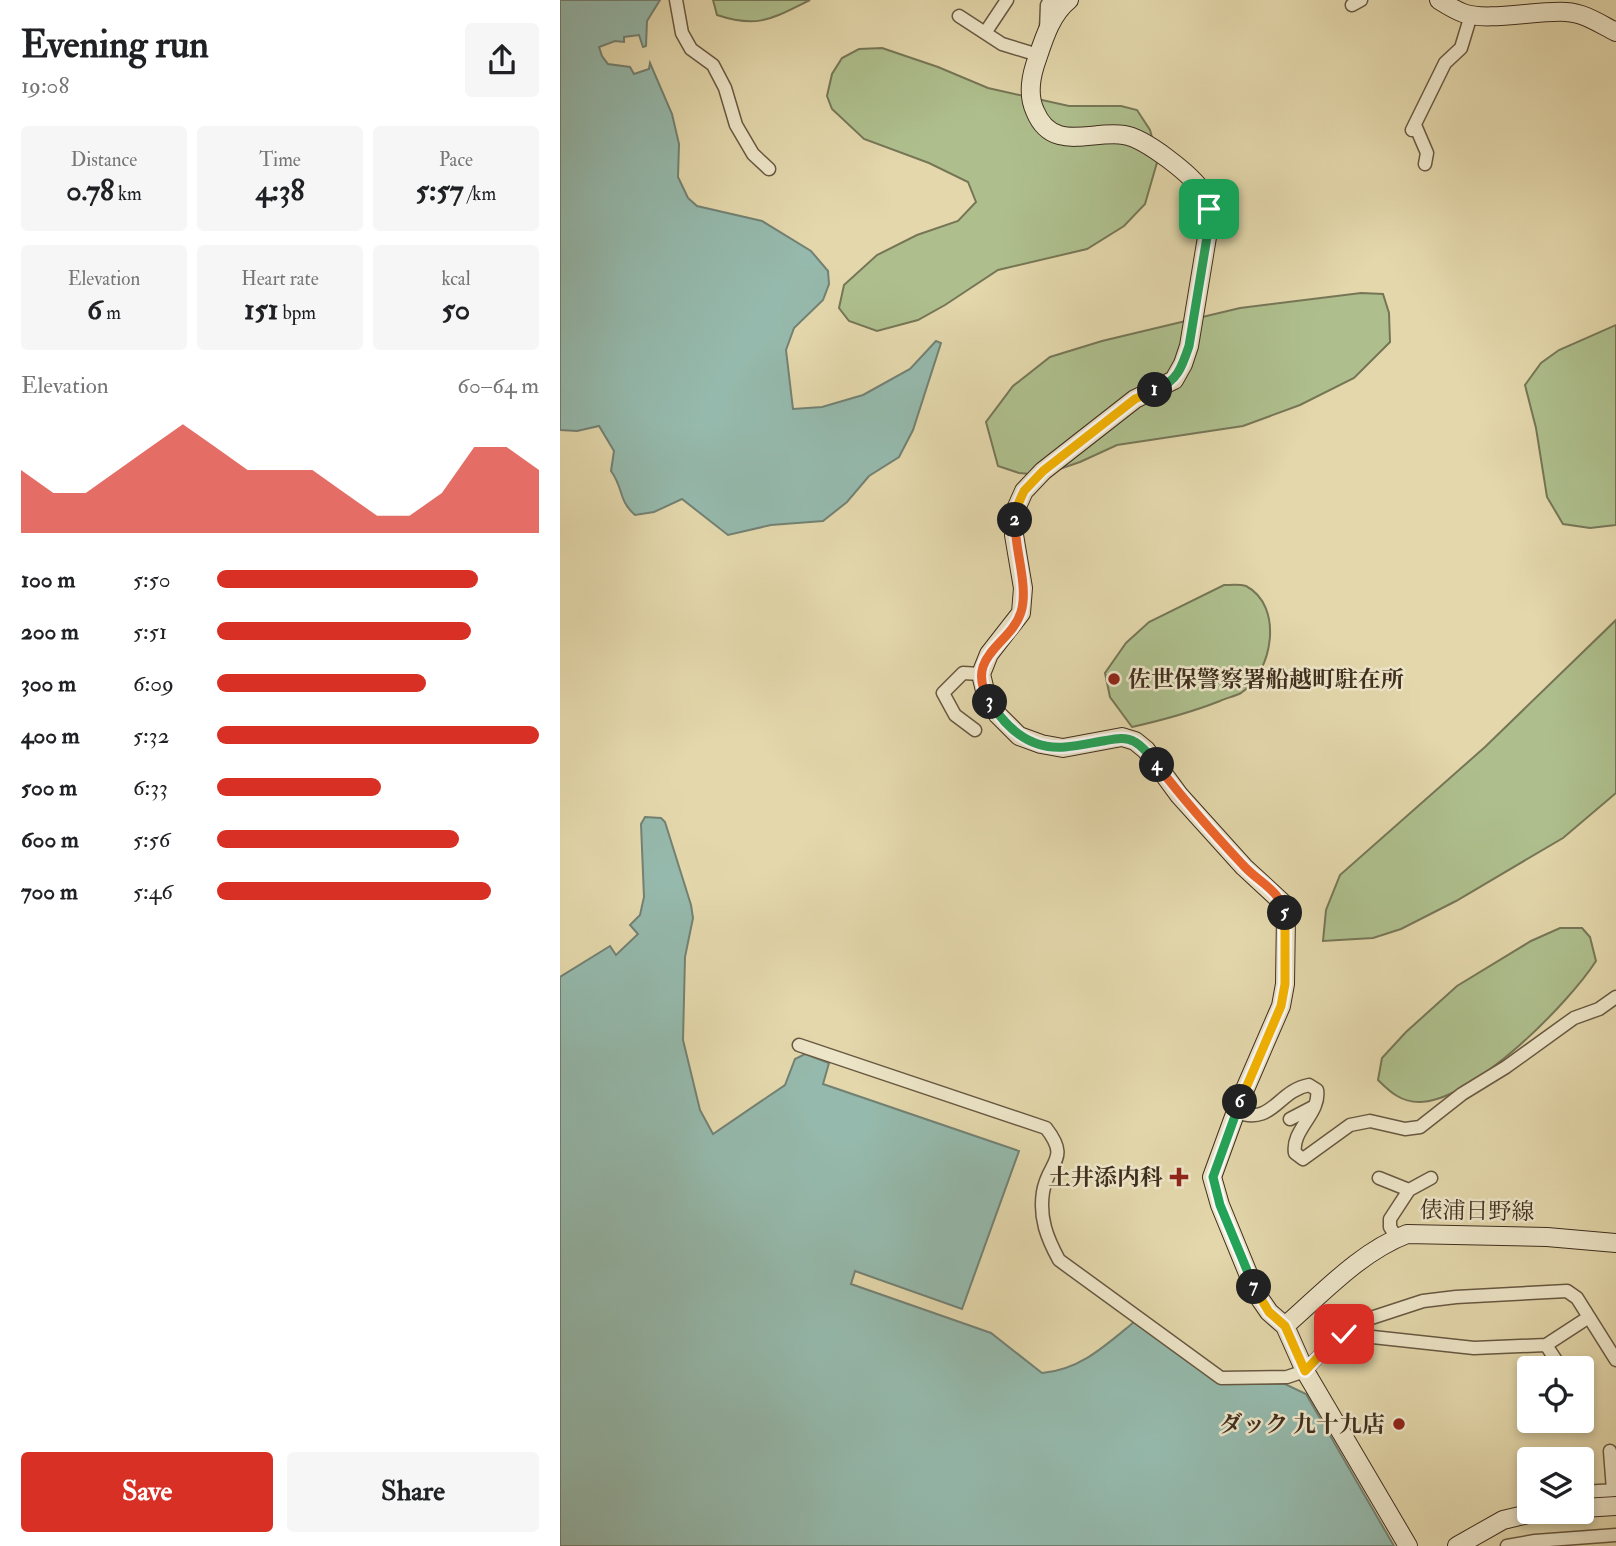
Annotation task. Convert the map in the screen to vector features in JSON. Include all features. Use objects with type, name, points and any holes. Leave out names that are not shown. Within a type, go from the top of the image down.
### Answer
[{"type":"street","points":[[676,0],[682,33],[691,49],[713,65],[725,88],[736,125],[753,153],[769,169]]},
{"type":"street","points":[[985,33],[1007,0]]},
{"type":"street","points":[[1046,33],[1046,5],[1049,0]]},
{"type":"street","points":[[1069,0],[1046,33],[1030,80],[1031,103],[1040,124],[1057,135],[1125,135],[1156,149],[1204,193],[1209,209],[1209,225],[1189,346],[1174,380],[1135,399],[1043,471],[1024,491],[1015,511],[1014,535],[1023,589],[1021,613],[989,654],[981,674],[986,695],[998,715],[1019,736],[1063,748],[1122,737],[1135,741],[1146,750],[1179,795],[1244,867],[1283,903],[1286,915],[1285,984],[1281,1006],[1236,1112],[1213,1177],[1220,1205],[1256,1293],[1269,1312],[1285,1326],[1305,1371],[1408,1546]]},
{"type":"street","points":[[1439,0],[1464,14],[1482,17],[1522,12],[1567,12],[1584,15],[1616,32]]},
{"type":"street","points":[[1425,164],[1427,153],[1414,127],[1445,62],[1461,48],[1471,15]]},
{"type":"street","points":[[959,16],[1002,44],[1038,55]]},
{"type":"street","points":[[975,730],[955,715],[943,692],[963,673],[981,674]]},
{"type":"street","points":[[1236,1112],[1248,1117],[1265,1115],[1296,1087],[1309,1085],[1317,1090],[1318,1099],[1294,1144],[1296,1153],[1303,1159],[1350,1125],[1370,1121],[1405,1129],[1420,1128],[1462,1094],[1506,1068],[1574,1018],[1599,1009],[1616,997]]},
{"type":"street","points":[[799,1045],[1046,1128],[1056,1141],[1059,1152],[1043,1191],[1042,1223],[1059,1260],[1221,1378],[1287,1377],[1305,1371],[1334,1340],[1344,1334],[1371,1318],[1423,1301],[1567,1291],[1577,1298],[1616,1360]]},
{"type":"street","points":[[1290,1119],[1314,1107]]},
{"type":"street","points":[[1379,1178],[1409,1190]]},
{"type":"street","points":[[1398,1238],[1390,1227],[1390,1219],[1409,1190],[1431,1178]]},
{"type":"street","name":"俵浦日野線","points":[[1285,1326],[1369,1253],[1407,1234],[1547,1237],[1616,1243]]},
{"type":"street","points":[[1344,1334],[1474,1348],[1546,1345],[1590,1317]]},
{"type":"street","points":[[1546,1345],[1553,1356]]},
{"type":"street","points":[[1610,1451],[1615,1495]]},
{"type":"street","points":[[1594,1493],[1615,1495]]},
{"type":"street","points":[[1594,1503],[1615,1495]]},
{"type":"street","points":[[1457,1546],[1503,1520],[1517,1517]]},
{"type":"street","points":[[1507,1546],[1535,1541],[1616,1535]]},
{"type":"green space","points":[[713,0],[810,0],[765,20],[744,21],[717,15]]},
{"type":"green space","points":[[882,48],[988,88],[1069,106],[1121,106],[1137,110],[1150,130],[1158,159],[1145,204],[1124,226],[1087,249],[998,270],[918,320],[877,331],[849,321],[839,308],[844,285],[877,255],[917,235],[958,221],[976,202],[968,182],[929,163],[864,139],[832,109],[827,96],[832,74],[842,58],[859,49]]},
{"type":"green space","points":[[1361,293],[1383,294],[1389,313],[1390,342],[1354,378],[1300,405],[1243,426],[1117,445],[1042,475],[1019,473],[998,466],[986,422],[1013,386],[1050,357],[1102,341],[1240,308]]},
{"type":"green space","points":[[1616,325],[1616,525],[1590,528],[1563,524],[1547,497],[1536,428],[1525,385],[1541,363],[1559,350]]},
{"type":"green space","points":[[1224,585],[1246,586],[1258,595],[1266,608],[1270,639],[1261,670],[1252,683],[1239,694],[1166,719],[1132,727],[1110,697],[1105,673],[1126,643],[1149,622]]},
{"type":"green space","points":[[1616,620],[1616,793],[1563,838],[1456,901],[1401,929],[1373,938],[1323,941],[1326,910],[1340,875],[1485,747]]},
{"type":"green space","points":[[1560,928],[1582,928],[1590,937],[1596,961],[1564,1001],[1517,1047],[1465,1086],[1441,1098],[1419,1102],[1407,1100],[1378,1080],[1382,1058],[1406,1032],[1457,986],[1531,941]]},
{"type":"water","points":[[560,0],[660,0],[647,21],[646,46],[643,47],[639,35],[624,37],[624,42],[615,41],[599,47],[608,64],[630,67],[634,74],[649,69],[650,63],[672,114],[679,144],[678,177],[688,198],[697,206],[762,221],[811,251],[828,271],[829,284],[823,300],[794,328],[786,350],[793,409],[822,407],[863,395],[910,369],[936,341],[941,343],[913,430],[899,457],[869,476],[847,502],[823,521],[771,525],[728,535],[682,499],[654,512],[635,515],[623,499],[611,471],[614,451],[599,426],[577,431],[560,430]]},
{"type":"water","points":[[645,817],[661,818],[665,822],[691,905],[693,918],[685,957],[683,1040],[700,1110],[713,1134],[785,1085],[795,1059],[805,1054],[829,1063],[823,1084],[1019,1151],[962,1309],[855,1271],[851,1284],[991,1333],[1042,1373],[1080,1362],[1134,1322],[1220,1384],[1285,1384],[1306,1394],[1394,1546],[560,1546],[560,977],[610,946],[616,955],[638,934],[630,925],[640,915],[644,897],[641,824]]},
{"type":"place","name":"佐世保警察署船越町駐在所","points":[[1114,679]]},
{"type":"place","name":"土井添内科","points":[[1179,1177]]},
{"type":"place","name":"ダック 九十九店","points":[[1399,1424]]},
{"type":"route","points":[[1209,209],[1209,225],[1189,346],[1183,364],[1174,380],[1135,399],[1043,471],[1024,491],[1015,511],[1014,535],[1023,589],[1021,613],[989,654],[981,674],[986,695],[998,715],[1019,736],[1063,748],[1122,737],[1135,741],[1146,750],[1179,795],[1244,867],[1283,903],[1286,915],[1285,984],[1281,1006],[1239,1103],[1213,1177],[1220,1205],[1256,1293],[1269,1312],[1285,1326],[1305,1371],[1334,1340],[1344,1334]]}]
